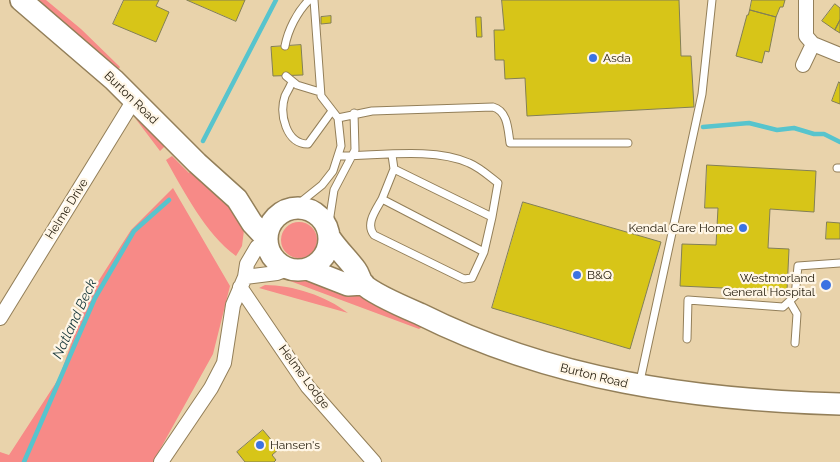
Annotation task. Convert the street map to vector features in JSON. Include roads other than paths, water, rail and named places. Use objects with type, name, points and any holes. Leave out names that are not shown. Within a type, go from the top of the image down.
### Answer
[{"type":"main road","name":"Burton Road","points":[[21,0],[71,42],[134,100],[197,163],[237,199],[252,223],[267,240]]},
{"type":"main road","name":"Burton Road","points":[[237,199],[288,210]]},
{"type":"main road","points":[[288,210],[309,210],[324,221],[329,233],[328,248],[324,258],[297,269],[273,258],[267,240],[272,223],[288,210]]},
{"type":"main road","name":"Burton Road","points":[[329,233],[364,284]]},
{"type":"main road","name":"Burton Road","points":[[297,269],[348,285],[364,284],[435,322],[488,344],[558,367],[639,387],[730,398],[840,404]]},
{"type":"street","points":[[806,0],[806,36],[813,44],[840,55]]},
{"type":"street","points":[[803,65],[813,44]]},
{"type":"street","name":"Helme Drive","points":[[0,318],[134,100]]},
{"type":"street","points":[[161,462],[211,388],[224,363],[233,305],[247,264],[257,247],[267,240]]},
{"type":"street","points":[[242,282],[297,269]]},
{"type":"street","name":"Helme Lodge","points":[[242,282],[308,387],[374,462]]},
{"type":"lane","points":[[285,46],[287,36],[297,16],[309,0]]},
{"type":"lane","points":[[288,210],[322,185],[333,171],[341,146],[338,118],[320,96],[314,0]]},
{"type":"lane","points":[[639,387],[702,94],[712,0]]},
{"type":"lane","points":[[286,76],[292,82],[307,89],[320,92]]},
{"type":"lane","points":[[292,82],[284,98],[285,127],[294,140],[301,144],[308,144],[332,111]]},
{"type":"lane","points":[[338,118],[354,114],[485,106],[499,108],[507,123],[510,143],[628,143]]},
{"type":"lane","points":[[329,233],[334,190],[355,150],[354,114]]},
{"type":"lane","points":[[339,156],[392,155],[453,157],[471,163],[498,183],[484,252],[472,278],[464,279],[374,235],[370,230],[370,223],[394,169],[392,155]]},
{"type":"lane","points":[[394,169],[492,217]]},
{"type":"lane","points":[[382,199],[484,252]]},
{"type":"lane","points":[[687,338],[688,300],[783,307],[795,296],[798,266],[840,263]]},
{"type":"lane","points":[[790,302],[797,314],[795,344]]},
{"type":"waterway","name":"Natland Beck","points":[[203,141],[276,0]]},
{"type":"waterway","points":[[703,127],[749,123],[777,130],[794,128],[814,134],[824,134],[840,142]]},
{"type":"waterway","name":"Natland Beck","points":[[24,462],[95,298],[134,231],[169,200]]},
{"type":"place","name":"Asda","points":[[593,58]]},
{"type":"place","name":"Kendal Care Home","points":[[743,228]]},
{"type":"place","name":"B&Q","points":[[577,275]]},
{"type":"place","name":"Westmorland General Hospital","points":[[826,285]]},
{"type":"place","name":"Hansen's","points":[[260,445]]}]
